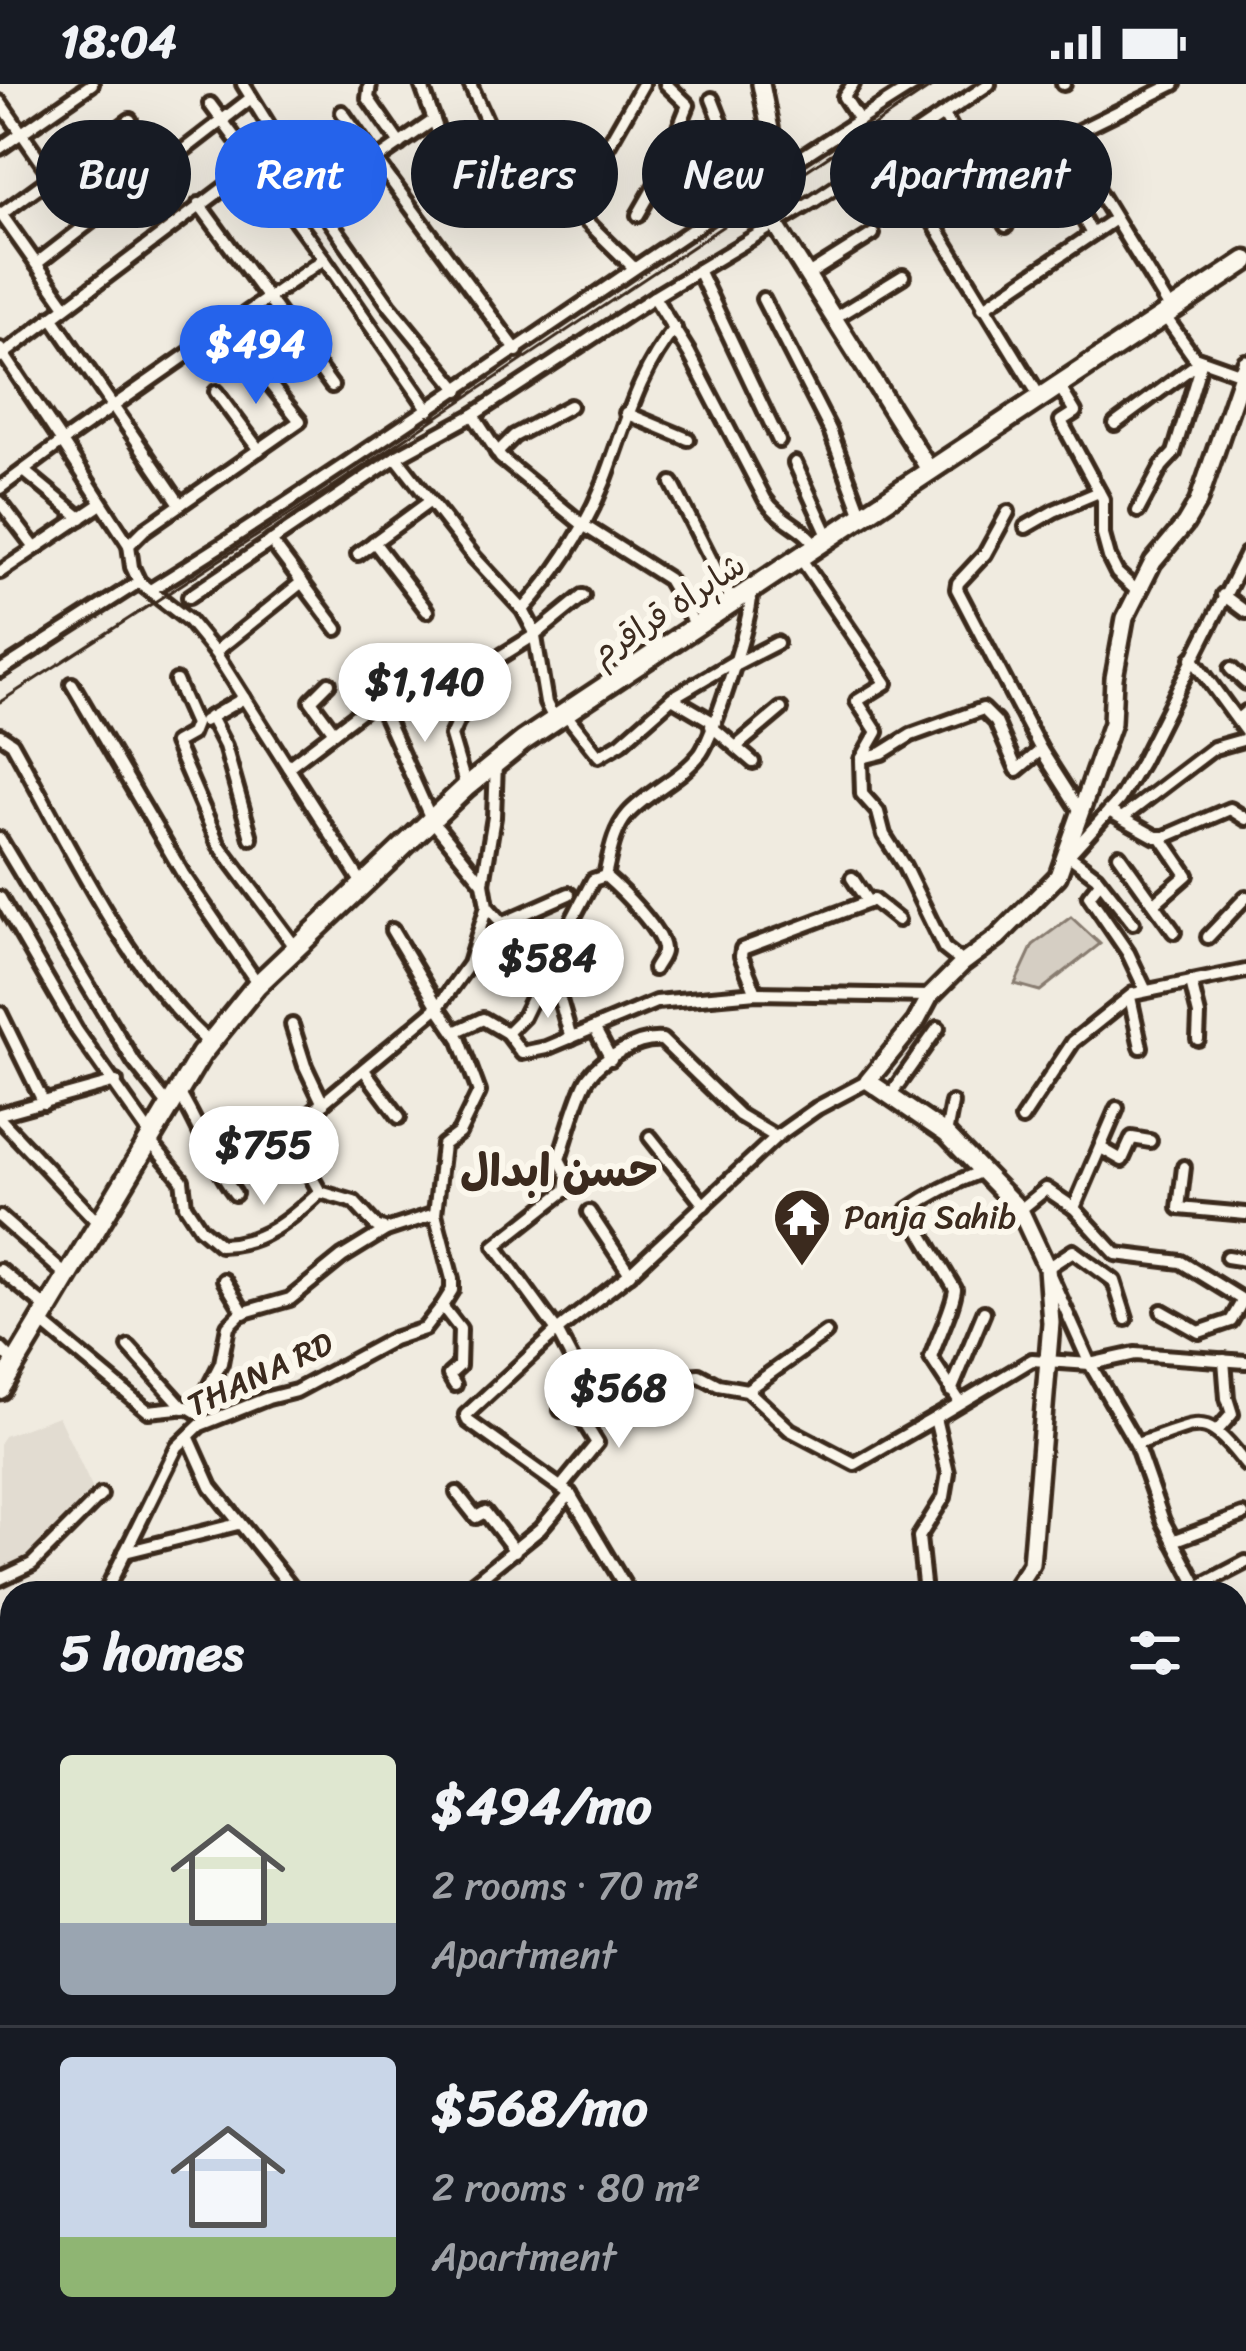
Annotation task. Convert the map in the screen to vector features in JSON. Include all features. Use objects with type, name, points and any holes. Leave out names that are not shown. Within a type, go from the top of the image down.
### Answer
[{"type":"highway","name":"شاہراہ قراقرم","points":[[0,1389],[209,1043],[258,984],[466,787],[559,716],[1246,261]]},
{"type":"main road","points":[[761,84],[769,120]]},
{"type":"main road","points":[[778,228],[930,471]]},
{"type":"main road","points":[[1020,1581],[1031,1564],[1049,1360],[1047,1268],[1020,1210],[946,1134],[868,1081],[916,1022],[930,996],[1058,876],[1112,723],[1125,618],[1154,562],[1198,502],[1243,381]]},
{"type":"street","points":[[0,148],[92,84]]},
{"type":"street","points":[[243,84],[265,120]]},
{"type":"street","points":[[370,84],[368,98],[400,144]]},
{"type":"street","points":[[422,84],[434,120]]},
{"type":"street","points":[[470,84],[488,124],[633,267]]},
{"type":"street","points":[[618,128],[643,84]]},
{"type":"street","points":[[638,215],[657,182],[688,105],[666,84]]},
{"type":"street","points":[[853,84],[845,100],[859,120],[916,84]]},
{"type":"street","points":[[937,120],[988,84]]},
{"type":"street","points":[[1100,120],[1174,84]]},
{"type":"street","points":[[36,264],[251,98]]},
{"type":"street","points":[[712,99],[720,120]]},
{"type":"street","points":[[0,102],[36,154]]},
{"type":"street","points":[[210,104],[221,119]]},
{"type":"street","points":[[342,112],[348,120]]},
{"type":"street","points":[[944,115],[947,120]]},
{"type":"street","points":[[387,153],[411,136]]},
{"type":"street","points":[[387,175],[518,351]]},
{"type":"street","points":[[36,188],[2,211],[66,306]]},
{"type":"street","points":[[215,193],[1,353],[129,544],[139,582],[188,621],[215,652],[363,885]]},
{"type":"street","points":[[199,204],[332,386]]},
{"type":"street","points":[[983,308],[1113,220],[1194,357],[1243,381]]},
{"type":"street","points":[[301,228],[429,410]]},
{"type":"street","points":[[335,228],[389,305],[459,390]]},
{"type":"street","points":[[152,589],[518,351],[691,228]]},
{"type":"street","points":[[189,597],[395,457],[473,415],[768,228]]},
{"type":"street","points":[[935,228],[1040,397]]},
{"type":"street","points":[[1089,228],[1092,234]]},
{"type":"street","points":[[808,275],[873,234]]},
{"type":"street","points":[[0,488],[324,259]]},
{"type":"street","points":[[698,270],[779,441]]},
{"type":"street","points":[[836,317],[903,276]]},
{"type":"street","points":[[654,297],[765,499],[780,519],[808,532],[886,683],[857,700],[877,732],[862,758],[862,794],[878,812],[884,835],[944,948],[963,963]]},
{"type":"street","points":[[763,299],[823,413],[863,518]]},
{"type":"street","points":[[52,317],[181,504]]},
{"type":"street","points":[[129,544],[300,421],[224,327]]},
{"type":"street","points":[[523,610],[548,582],[583,525],[626,413],[656,350],[675,328]]},
{"type":"street","points":[[1115,424],[1202,360]]},
{"type":"street","points":[[1138,511],[1174,453],[1202,360]]},
{"type":"street","points":[[1058,384],[1076,412],[1060,422],[1099,492],[1108,557],[1137,591]]},
{"type":"street","points":[[216,392],[260,450]]},
{"type":"street","points":[[497,453],[514,436],[570,406]]},
{"type":"street","points":[[626,413],[688,439]]},
{"type":"street","points":[[473,415],[497,453],[583,525],[668,579],[696,627]]},
{"type":"street","points":[[395,457],[523,610],[535,635],[546,703],[599,756],[672,698],[777,643]]},
{"type":"street","points":[[795,463],[816,549]]},
{"type":"street","points":[[24,471],[81,518]]},
{"type":"street","points":[[671,483],[733,603]]},
{"type":"street","points":[[1026,527],[1099,492]]},
{"type":"street","points":[[0,502],[35,548]]},
{"type":"street","points":[[358,554],[429,502]]},
{"type":"street","points":[[0,572],[101,505]]},
{"type":"street","points":[[1008,512],[985,554],[957,589],[1041,750],[1082,814]]},
{"type":"street","points":[[271,542],[337,629]]},
{"type":"street","points":[[374,542],[428,611]]},
{"type":"street","points":[[1133,923],[1100,881],[1069,855],[1109,811],[1141,764],[1246,554]]},
{"type":"street","points":[[0,671],[139,582]]},
{"type":"street","points":[[215,652],[302,582]]},
{"type":"street","points":[[604,876],[614,838],[627,815],[691,764],[705,746],[736,662],[752,608],[751,592]]},
{"type":"street","points":[[1223,595],[1246,612]]},
{"type":"street","points":[[434,655],[464,674],[482,669],[583,596]]},
{"type":"street","points":[[1122,818],[1214,748],[1246,736],[1242,715],[1192,658]]},
{"type":"street","points":[[466,787],[451,736],[482,669]]},
{"type":"street","points":[[1232,669],[1246,683]]},
{"type":"street","points":[[176,681],[195,724]]},
{"type":"street","points":[[329,683],[311,700],[334,732]]},
{"type":"street","points":[[72,684],[183,874],[258,984]]},
{"type":"street","points":[[288,767],[377,697],[431,819],[483,883]]},
{"type":"street","points":[[244,698],[195,724],[191,734],[175,743],[219,845],[296,948]]},
{"type":"street","points":[[672,698],[712,724],[752,762]]},
{"type":"street","points":[[737,746],[781,709]]},
{"type":"street","points":[[862,758],[982,709],[996,722],[1017,770],[1041,750]]},
{"type":"street","points":[[210,717],[225,746],[250,838]]},
{"type":"street","points":[[0,735],[12,743],[96,901],[128,950],[209,1043]]},
{"type":"street","points":[[386,1230],[354,1202],[320,1192],[307,1169],[320,1153],[301,1121],[438,1007],[469,964],[487,906],[483,883],[494,818],[496,763]]},
{"type":"street","points":[[1161,837],[1230,809],[1246,818]]},
{"type":"street","points":[[1109,811],[1161,837],[1187,875],[1155,903]]},
{"type":"street","points":[[0,839],[134,1062],[195,1118],[220,1174],[235,1194]]},
{"type":"street","points":[[1119,855],[1174,932]]},
{"type":"street","points":[[604,876],[661,939],[664,950],[654,969]]},
{"type":"street","points":[[507,1033],[523,1017],[541,970],[558,947],[576,905],[592,880],[604,876]]},
{"type":"street","points":[[852,878],[868,902]]},
{"type":"street","points":[[1100,881],[1089,896],[1128,953],[1144,989]]},
{"type":"street","points":[[502,923],[569,893]]},
{"type":"street","points":[[1208,938],[1246,897]]},
{"type":"street","points":[[0,898],[77,1031],[182,1180],[185,1205],[200,1228],[220,1246],[240,1245],[268,1233],[320,1192]]},
{"type":"street","points":[[756,993],[742,949],[868,902],[876,901],[898,920]]},
{"type":"street","points":[[487,906],[560,1000],[571,1039]]},
{"type":"street","points":[[392,930],[455,1032],[479,1092],[458,1133],[442,1145],[435,1214],[452,1279],[452,1290],[442,1306],[461,1337],[459,1366],[448,1376],[455,1385]]},
{"type":"street","points":[[1022,1119],[1073,1042],[1130,997],[1144,989],[1246,971]]},
{"type":"street","points":[[1191,982],[1199,1015],[1198,1039]]},
{"type":"street","points":[[455,1032],[483,1019],[507,1033],[522,1053],[571,1039],[656,1002],[756,993],[930,996]]},
{"type":"street","points":[[1130,997],[1142,1047]]},
{"type":"street","points":[[0,1013],[44,1103]]},
{"type":"street","points":[[292,1025],[323,1104]]},
{"type":"street","points":[[889,1097],[938,1028]]},
{"type":"street","points":[[595,1029],[611,1059]]},
{"type":"street","points":[[593,1400],[557,1331],[495,1246],[566,1190],[567,1171],[559,1159],[585,1082],[611,1059],[646,1040],[662,1040],[739,1115],[776,1137]]},
{"type":"street","points":[[364,1070],[399,1117]]},
{"type":"street","points":[[621,1581],[565,1491],[466,1418],[776,1137],[868,1081]]},
{"type":"street","points":[[99,1224],[0,1116],[116,1082]]},
{"type":"street","points":[[946,1134],[952,1102]]},
{"type":"street","points":[[1074,1208],[1117,1108]]},
{"type":"street","points":[[650,1137],[704,1204]]},
{"type":"street","points":[[1101,1148],[1122,1160],[1132,1138],[1150,1141]]},
{"type":"street","points":[[1184,1166],[1179,1208],[1246,1214]]},
{"type":"street","points":[[956,1397],[931,1358],[955,1289],[908,1210],[933,1192],[982,1171]]},
{"type":"street","points":[[1020,1210],[1042,1189],[1074,1208],[1115,1254],[1181,1262],[1245,1301],[1231,1321],[1199,1331],[1162,1311]]},
{"type":"street","points":[[589,1212],[630,1274]]},
{"type":"street","points":[[190,1409],[220,1363],[228,1326],[244,1313],[290,1298],[386,1230],[435,1214]]},
{"type":"street","points":[[0,1217],[67,1276]]},
{"type":"street","points":[[1126,1319],[1114,1281],[1073,1251],[1047,1268],[1090,1364],[1136,1444],[1194,1581]]},
{"type":"street","points":[[1227,1256],[1246,1260]]},
{"type":"street","points":[[0,1270],[148,1411],[190,1409]]},
{"type":"street","points":[[224,1280],[244,1313]]},
{"type":"street","name":"THANA RD","points":[[111,1581],[177,1447],[200,1425],[296,1391],[393,1339],[424,1329],[442,1306]]},
{"type":"street","points":[[956,1397],[984,1312]]},
{"type":"street","points":[[747,1390],[826,1333]]},
{"type":"street","points":[[129,1347],[200,1425]]},
{"type":"street","points":[[0,1348],[15,1363]]},
{"type":"street","points":[[476,1581],[515,1551],[597,1443],[567,1408],[643,1378],[699,1375],[718,1385],[747,1390],[790,1430],[855,1464],[934,1418],[956,1397],[1032,1360],[1090,1364],[1136,1354],[1246,1362]]},
{"type":"street","points":[[1218,1430],[1232,1414],[1226,1398],[1225,1360]]},
{"type":"street","points":[[924,1581],[919,1537],[944,1497],[949,1473],[934,1418]]},
{"type":"street","points":[[1136,1444],[1202,1425],[1218,1430],[1246,1465]]},
{"type":"street","points":[[189,1438],[211,1487],[286,1581]]},
{"type":"street","points":[[457,1492],[476,1517],[485,1511],[515,1551]]},
{"type":"street","points":[[0,1579],[32,1564],[101,1495]]},
{"type":"street","points":[[1173,1540],[1243,1515]]},
{"type":"street","points":[[124,1552],[238,1524]]},
{"type":"street","points":[[1214,1581],[1246,1562]]},
{"type":"shaded area","points":[[1071,917],[1100,944],[1040,991],[1015,984],[1033,945]]},
{"type":"shaded area","points":[[58,1416],[96,1496],[26,1563],[0,1575],[0,1442],[4,1436]]},
{"type":"railway","points":[[0,702],[334,486],[936,84]]},
{"type":"place","name":"Panja Sahib","points":[[802,1268]]},
{"type":"district","name":"حسن ابدال","points":[[559,1171]]}]
